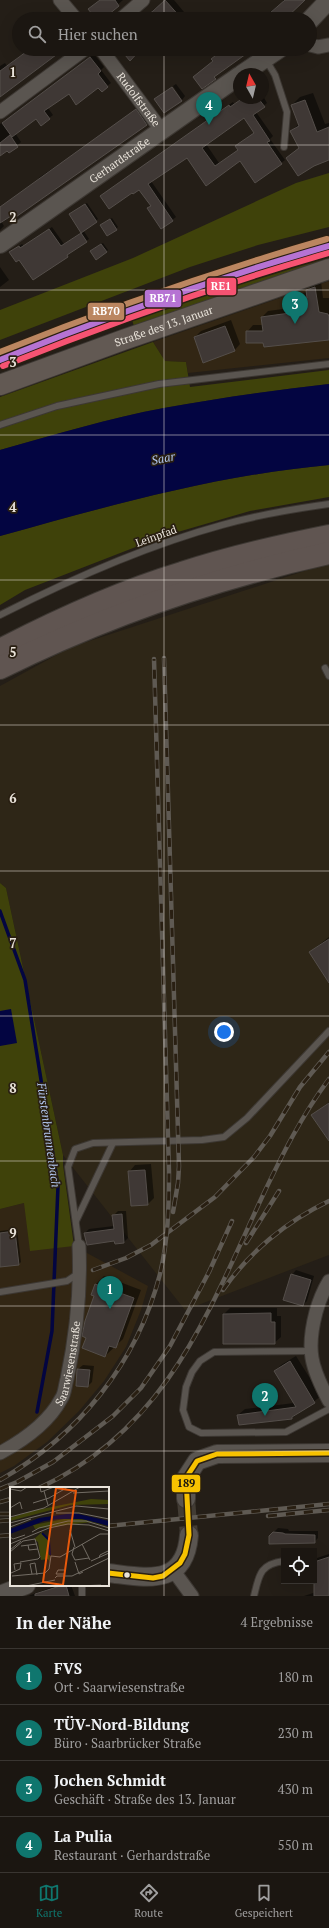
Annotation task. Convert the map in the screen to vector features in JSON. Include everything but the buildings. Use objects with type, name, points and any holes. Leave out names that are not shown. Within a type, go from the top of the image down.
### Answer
[{"type":"highway","points":[[0,650],[68,617],[128,592],[180,573],[268,548],[329,536]]},
{"type":"highway","points":[[0,668],[72,634],[189,590],[275,565],[329,553]]},
{"type":"main road","name":"Straße des 13. Januar","points":[[0,385],[123,340],[329,269]]},
{"type":"street","points":[[60,0],[70,12]]},
{"type":"street","points":[[129,12],[143,0]]},
{"type":"street","points":[[317,12],[328,0]]},
{"type":"street","points":[[317,47],[329,45]]},
{"type":"street","points":[[0,112],[76,56]]},
{"type":"street","name":"Rudolfstraße","points":[[106,56],[162,131]]},
{"type":"street","points":[[251,68],[269,56]]},
{"type":"street","name":"Gerhardstraße","points":[[0,244],[233,80]]},
{"type":"street","name":"Saarwiesenstraße","points":[[0,1453],[13,1446],[43,1421],[62,1399],[71,1361],[80,1273],[79,1246]]},
{"type":"street","points":[[329,1281],[324,1289],[310,1334],[311,1351],[321,1385],[329,1401]]},
{"type":"street","points":[[186,1499],[186,1478],[197,1461],[217,1454],[329,1452]]},
{"type":"street","points":[[109,1573],[153,1578],[163,1576],[173,1570],[185,1554],[189,1535]]},
{"type":"street","points":[[173,1570],[192,1596]]},
{"type":"street","points":[[0,1595],[23,1586]]},
{"type":"lane","points":[[272,56],[275,75],[287,112],[284,147]]},
{"type":"lane","points":[[0,425],[64,405],[159,384],[329,364]]},
{"type":"lane","name":"Leinpfad","points":[[0,615],[97,569],[186,536],[261,515],[329,504]]},
{"type":"lane","points":[[325,668],[329,676]]},
{"type":"lane","points":[[79,1246],[68,1167],[75,1149],[93,1143],[202,1140],[224,1137],[247,1118],[329,1031]]},
{"type":"lane","points":[[76,1221],[113,1143]]},
{"type":"lane","points":[[0,1292],[67,1281],[80,1273]]},
{"type":"lane","points":[[311,1351],[214,1352],[200,1361],[192,1372],[186,1387],[183,1410],[189,1427],[201,1433],[286,1432],[329,1409]]},
{"type":"lane","points":[[254,1596],[261,1571],[272,1562],[281,1561]]},
{"type":"shaded area","points":[[329,173],[329,227],[258,245],[190,267],[0,340],[0,310],[133,258],[296,183]]},
{"type":"shaded area","points":[[329,255],[329,262],[135,329],[132,320],[232,284]]},
{"type":"shaded area","points":[[329,281],[329,358],[188,373],[186,362],[165,361],[153,342]]},
{"type":"shaded area","points":[[153,342],[165,361],[186,362],[190,387],[329,370],[329,384],[185,404],[143,412],[0,450],[0,397]]},
{"type":"shaded area","points":[[329,465],[329,497],[250,511],[164,536],[25,590],[0,605],[0,536],[122,503],[204,484],[246,476]]},
{"type":"shaded area","points":[[329,563],[329,1255],[185,1310],[63,1155],[6,888],[0,883],[0,686],[71,647]]},
{"type":"shaded area","points":[[0,883],[6,888],[63,1155],[63,1165],[74,1246],[30,1251],[24,1203],[0,1209]]},
{"type":"shaded area","points":[[24,1203],[74,1246],[148,1286],[141,1310],[126,1347],[104,1381],[79,1411],[47,1442],[14,1466],[0,1473],[0,1209]]},
{"type":"water","name":"Saar","points":[[329,384],[329,465],[246,476],[204,484],[122,503],[0,536],[0,450],[143,412],[185,404]]},
{"type":"water","points":[[11,1009],[17,1043],[0,1046],[0,1011]]},
{"type":"waterway","name":"Fürstenbrunnenbach","points":[[0,911],[25,980],[58,1186],[52,1331],[37,1412]]},
{"type":"tunnel","points":[[186,1499],[189,1535]]},
{"type":"railway","points":[[164,658],[179,1166],[178,1183],[173,1212]]},
{"type":"railway","points":[[0,1480],[29,1462],[55,1441],[79,1419],[101,1394],[120,1366],[136,1337],[150,1307],[163,1262],[168,1223],[169,1171],[154,659]]},
{"type":"railway","points":[[93,1270],[126,1258],[151,1245],[215,1197],[254,1157],[270,1136],[300,1087],[329,1052]]},
{"type":"railway","points":[[41,1487],[83,1464],[120,1434],[151,1401],[178,1364],[223,1282],[285,1150],[301,1121],[329,1079]]},
{"type":"railway","points":[[246,1243],[279,1191]]},
{"type":"railway","points":[[223,1290],[233,1276],[257,1250],[270,1239],[298,1218],[329,1201]]},
{"type":"railway","points":[[0,1489],[17,1482],[53,1462],[113,1416],[141,1388],[170,1346],[209,1272],[232,1221]]},
{"type":"railway","points":[[0,1502],[10,1499]]},
{"type":"railway","points":[[109,1526],[329,1504]]},
{"type":"railway","points":[[268,1516],[329,1510]]},
{"type":"railway","points":[[0,1514],[10,1514]]},
{"type":"railway","points":[[0,1521],[10,1520]]},
{"type":"railway","points":[[0,1536],[10,1535]]},
{"type":"transit line","name":"RB70","points":[[0,352],[162,291],[327,239]]},
{"type":"transit line","name":"RB71","points":[[0,360],[163,298],[329,246]]},
{"type":"transit line","name":"RE1","points":[[3,366],[164,305],[329,253]]},
{"type":"transit line","name":"189","points":[[109,1573],[153,1578],[163,1576],[180,1563],[185,1554],[189,1535],[186,1478],[197,1461],[217,1454],[329,1453]]},
{"type":"place","name":"La Pulia","points":[[209,125]]},
{"type":"place","name":"Jochen Schmidt","points":[[295,324]]},
{"type":"place","name":"FVS","points":[[110,1309]]},
{"type":"place","name":"TÜV-Nord-Bildung","points":[[265,1416]]}]
